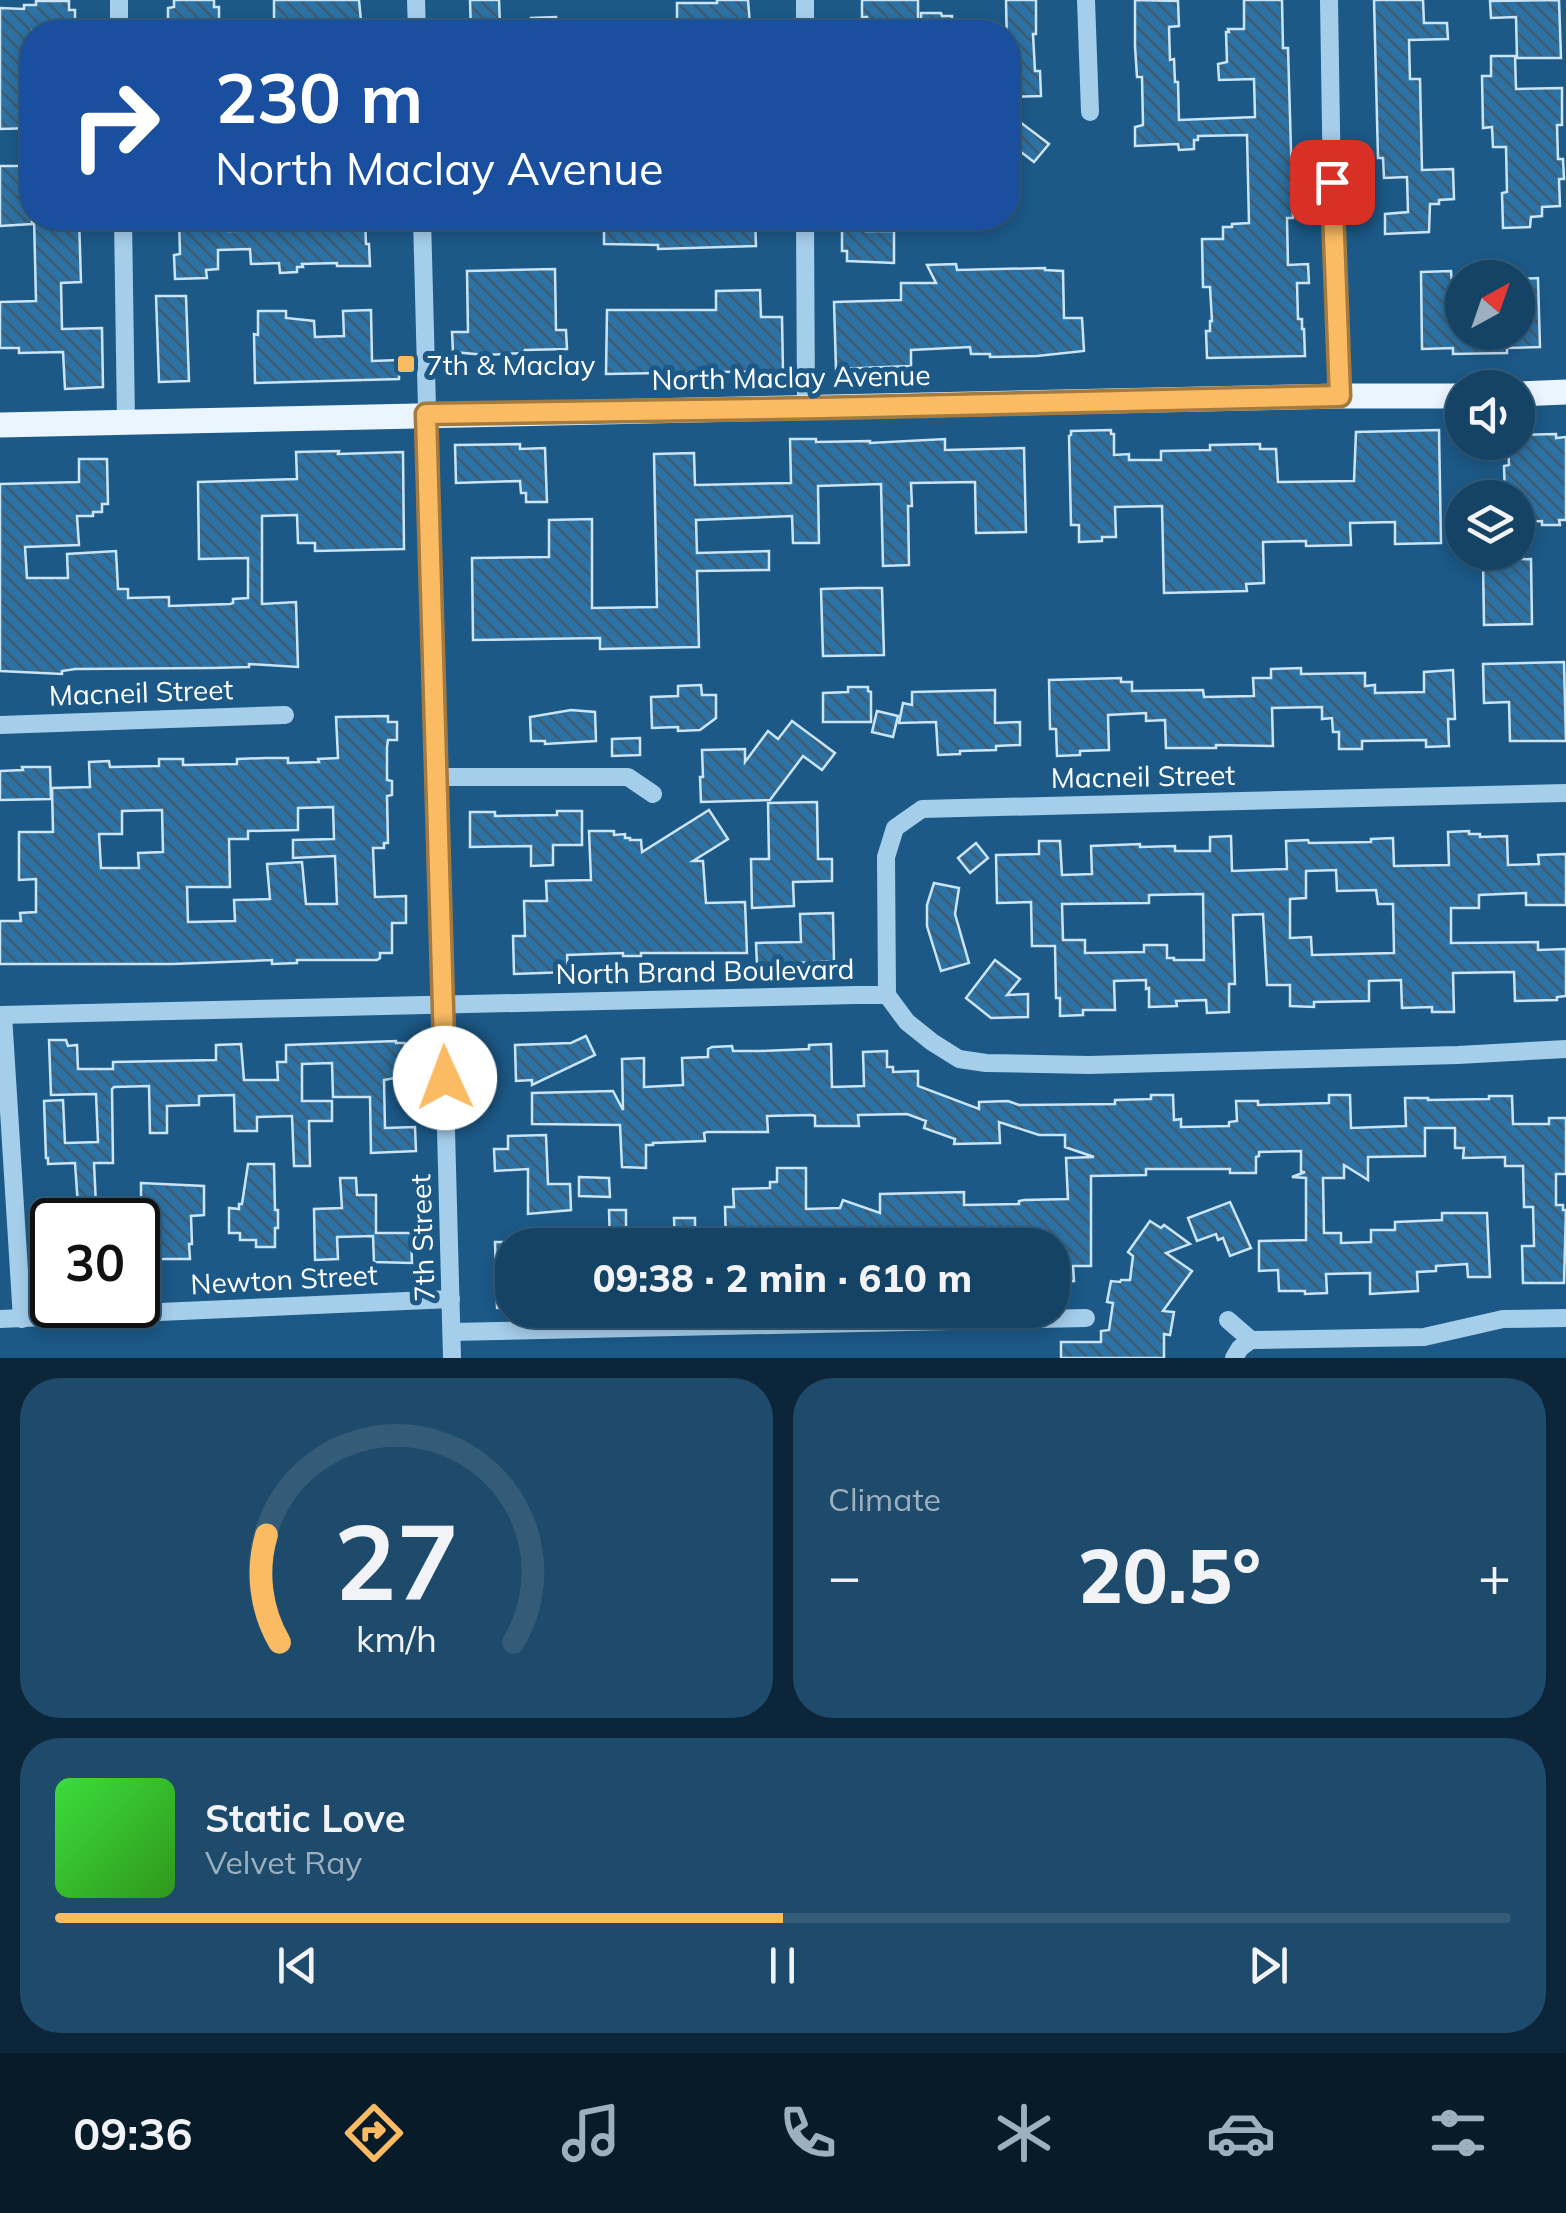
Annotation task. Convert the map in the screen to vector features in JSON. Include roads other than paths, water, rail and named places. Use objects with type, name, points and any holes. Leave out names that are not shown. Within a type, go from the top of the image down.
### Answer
[{"type":"main road","points":[[1535,393],[1566,392]]},
{"type":"main road","name":"North Maclay Avenue","points":[[0,425],[1445,396]]},
{"type":"street","points":[[1086,0],[1090,112]]},
{"type":"street","points":[[1329,0],[1333,255],[1340,396]]},
{"type":"street","points":[[123,230],[126,422]]},
{"type":"street","name":"7th Street","points":[[422,230],[452,1358]]},
{"type":"street","points":[[805,230],[806,408]]},
{"type":"street","name":"Macneil Street","points":[[0,724],[285,715]]},
{"type":"street","points":[[437,777],[628,777],[653,794]]},
{"type":"street","name":"Macneil Street","points":[[887,996],[886,857],[896,828],[922,809],[1566,792]]},
{"type":"street","name":"North Brand Boulevard","points":[[1,1015],[887,996],[907,1022],[932,1042],[960,1058],[986,1063],[1089,1065],[1458,1056],[1566,1049]]},
{"type":"street","points":[[1,1015],[22,1319]]},
{"type":"street","name":"Newton Street","points":[[0,1319],[451,1299]]},
{"type":"street","points":[[452,1332],[1086,1318]]},
{"type":"street","points":[[1234,1358],[1250,1340],[1424,1337],[1503,1319],[1566,1318]]},
{"type":"street","points":[[1228,1320],[1250,1340]]},
{"type":"place","name":"7th & Maclay","points":[[406,364]]}]
